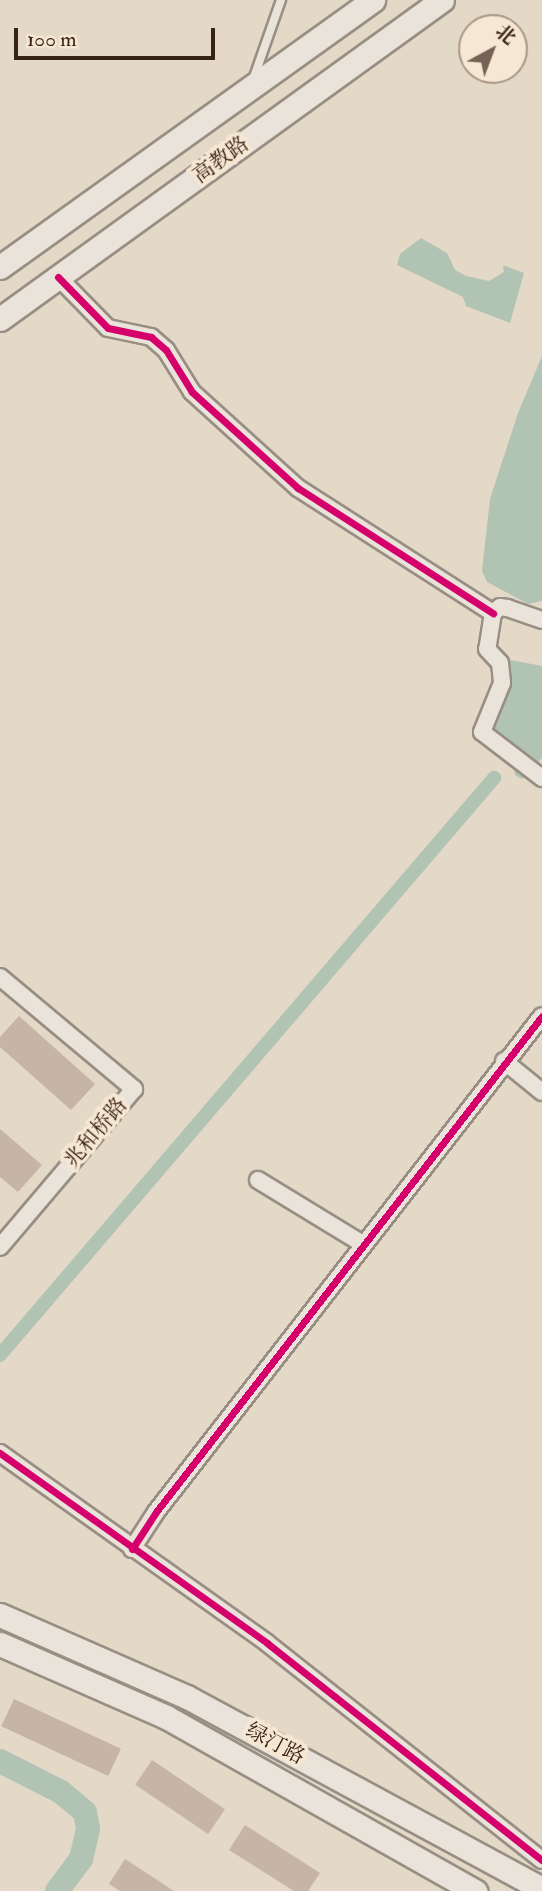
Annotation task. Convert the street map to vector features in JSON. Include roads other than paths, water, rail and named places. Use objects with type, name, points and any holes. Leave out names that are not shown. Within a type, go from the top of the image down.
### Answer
[{"type":"main road","name":"高教路","points":[[0,267],[373,0]]},
{"type":"main road","name":"高教路","points":[[0,319],[442,0]]},
{"type":"main road","name":"绿汀路","points":[[0,1615],[187,1696],[542,1889]]},
{"type":"main road","name":"绿汀路","points":[[0,1644],[166,1717],[475,1891]]},
{"type":"street","points":[[58,277],[108,328],[151,337],[166,350],[192,392],[298,488],[493,613]]},
{"type":"street","points":[[542,620],[508,608],[500,607],[493,613],[487,649],[500,663],[502,683],[482,732],[542,778]]},
{"type":"street","name":"兆和桥路","points":[[0,976],[134,1089],[0,1247]]},
{"type":"street","points":[[132,1549],[363,1244],[504,1061],[542,1016]]},
{"type":"street","points":[[504,1061],[542,1092]]},
{"type":"street","points":[[258,1180],[363,1244]]},
{"type":"street","points":[[0,1453],[267,1643],[542,1860]]},
{"type":"lane","points":[[250,90],[281,0]]},
{"type":"waterway","points":[[0,1355],[494,778]]},
{"type":"waterway","points":[[0,1761],[61,1792],[85,1812],[88,1829],[81,1859],[57,1891]]}]
